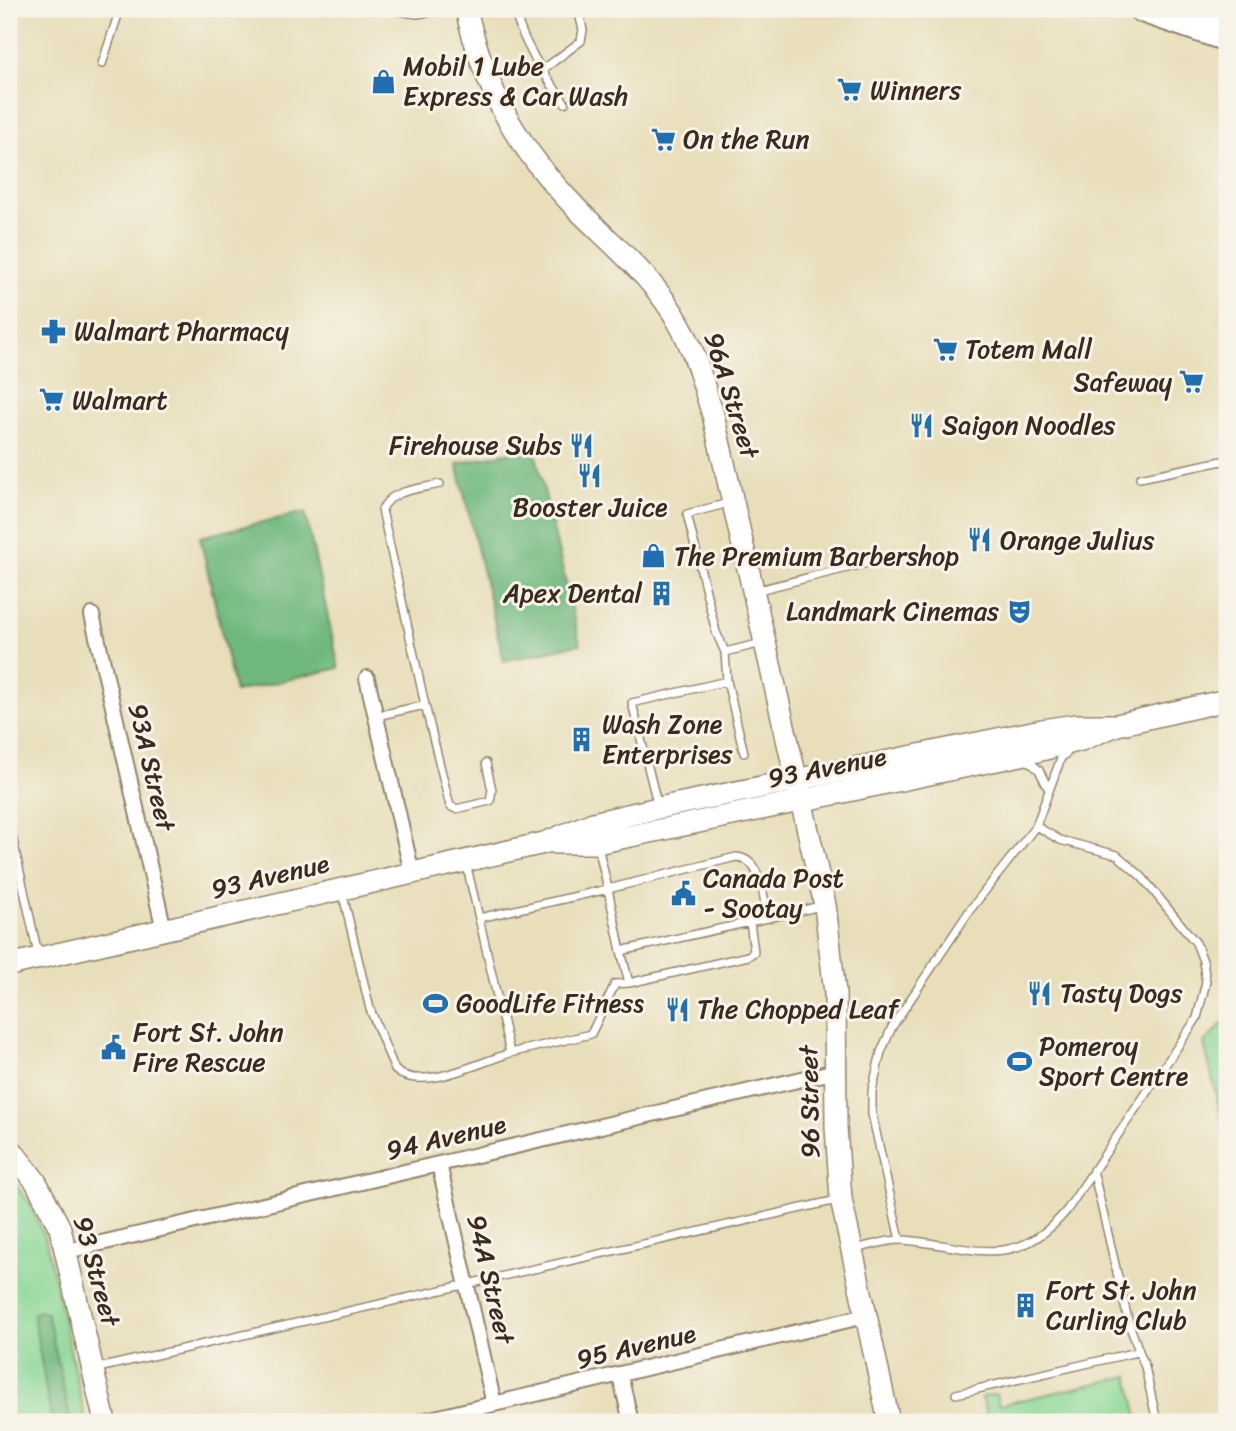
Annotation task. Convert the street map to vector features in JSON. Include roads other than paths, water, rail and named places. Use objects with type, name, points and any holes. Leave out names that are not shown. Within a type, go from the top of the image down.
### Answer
[{"type":"highway","points":[[1142,9],[1227,38]]},
{"type":"highway","points":[[1212,9],[1227,14]]},
{"type":"main road","name":"96A Street","points":[[466,9],[489,88],[516,134],[576,207],[652,284],[680,324],[713,415],[797,779]]},
{"type":"main road","name":"93 Avenue","points":[[544,843],[597,843],[803,801],[1021,755],[1081,740],[1117,725],[1227,700]]},
{"type":"main road","name":"93 Avenue","points":[[9,965],[544,843],[593,823],[658,808],[1042,730],[1076,725],[1117,725]]},
{"type":"main road","name":"96 Street","points":[[797,779],[825,905],[835,993],[841,1199],[889,1422]]},
{"type":"main road","name":"93 Street","points":[[9,1147],[36,1182],[54,1214],[67,1251],[105,1422]]},
{"type":"street","name":"93A Street","points":[[92,614],[164,929]]},
{"type":"street","points":[[367,678],[412,873]]},
{"type":"street","name":"94 Avenue","points":[[67,1251],[836,1071]]},
{"type":"street","name":"94A Street","points":[[439,1164],[494,1404]]},
{"type":"street","name":"95 Avenue","points":[[418,1422],[865,1316]]},
{"type":"street","points":[[620,1375],[631,1422]]},
{"type":"lane","points":[[102,64],[120,9]]},
{"type":"lane","points":[[386,9],[400,14],[449,9]]},
{"type":"lane","points":[[514,9],[520,31],[541,71],[565,103]]},
{"type":"lane","points":[[541,71],[581,41],[583,30],[578,9]]},
{"type":"lane","points":[[1140,478],[1227,460]]},
{"type":"lane","points":[[440,484],[398,494],[388,499],[382,510],[450,806],[456,809],[490,801],[492,790],[486,763]]},
{"type":"lane","points":[[733,502],[687,514],[716,632],[726,652],[727,681],[744,753]]},
{"type":"lane","points":[[754,591],[900,555]]},
{"type":"lane","points":[[726,652],[766,642]]},
{"type":"lane","points":[[658,808],[632,704],[727,681]]},
{"type":"lane","points":[[375,716],[425,705]]},
{"type":"lane","points":[[900,1240],[872,1114],[874,1082],[881,1052],[892,1027],[970,910],[1036,826],[1061,758],[1081,740]]},
{"type":"lane","points":[[1021,755],[1039,770],[1048,788]]},
{"type":"lane","points":[[9,822],[39,958]]},
{"type":"lane","points":[[851,1250],[900,1240],[990,1253],[1026,1245],[1054,1225],[1197,1018],[1206,982],[1196,943],[1142,877],[1117,855],[1060,840],[1036,826]]},
{"type":"lane","points":[[597,843],[629,983]]},
{"type":"lane","points":[[479,918],[736,857],[746,857],[753,864],[757,875],[768,918]]},
{"type":"lane","points":[[465,861],[510,1052]]},
{"type":"lane","points":[[342,888],[370,1009],[395,1070],[401,1075],[429,1080],[510,1052],[592,1034],[615,984],[748,956],[754,952],[756,946],[750,922]]},
{"type":"lane","points":[[621,951],[825,905]]},
{"type":"lane","points":[[1093,1170],[1137,1352],[1144,1367],[1157,1422]]},
{"type":"lane","points":[[93,1369],[841,1199]]},
{"type":"lane","points":[[956,1394],[1137,1352]]},
{"type":"place","name":"Mobil 1 Lube Express & Car Wash","points":[[383,81]]},
{"type":"place","name":"Winners","points":[[850,90]]},
{"type":"place","name":"On the Run","points":[[663,139]]},
{"type":"place","name":"Walmart Pharmacy","points":[[54,331]]},
{"type":"place","name":"Totem Mall","points":[[945,349]]},
{"type":"place","name":"Safeway","points":[[1192,382]]},
{"type":"place","name":"Walmart","points":[[52,400]]},
{"type":"place","name":"Saigon Noodles","points":[[922,425]]},
{"type":"place","name":"Firehouse Subs","points":[[582,445]]},
{"type":"place","name":"Booster Juice","points":[[590,475]]},
{"type":"place","name":"Orange Julius","points":[[980,540]]},
{"type":"place","name":"The Premium Barbershop","points":[[654,556]]},
{"type":"place","name":"Apex Dental","points":[[662,593]]},
{"type":"place","name":"Landmark Cinemas","points":[[1019,611]]},
{"type":"place","name":"Wash Zone Enterprises","points":[[582,739]]},
{"type":"place","name":"Canada Post - Sootay","points":[[683,893]]},
{"type":"place","name":"Tasty Dogs","points":[[1040,993]]},
{"type":"place","name":"GoodLife Fitness","points":[[436,1003]]},
{"type":"place","name":"The Chopped Leaf","points":[[677,1009]]},
{"type":"place","name":"Fort St. John Fire Rescue","points":[[113,1047]]},
{"type":"place","name":"Pomeroy Sport Centre","points":[[1019,1061]]},
{"type":"place","name":"Fort St. John Curling Club","points":[[1026,1305]]}]
